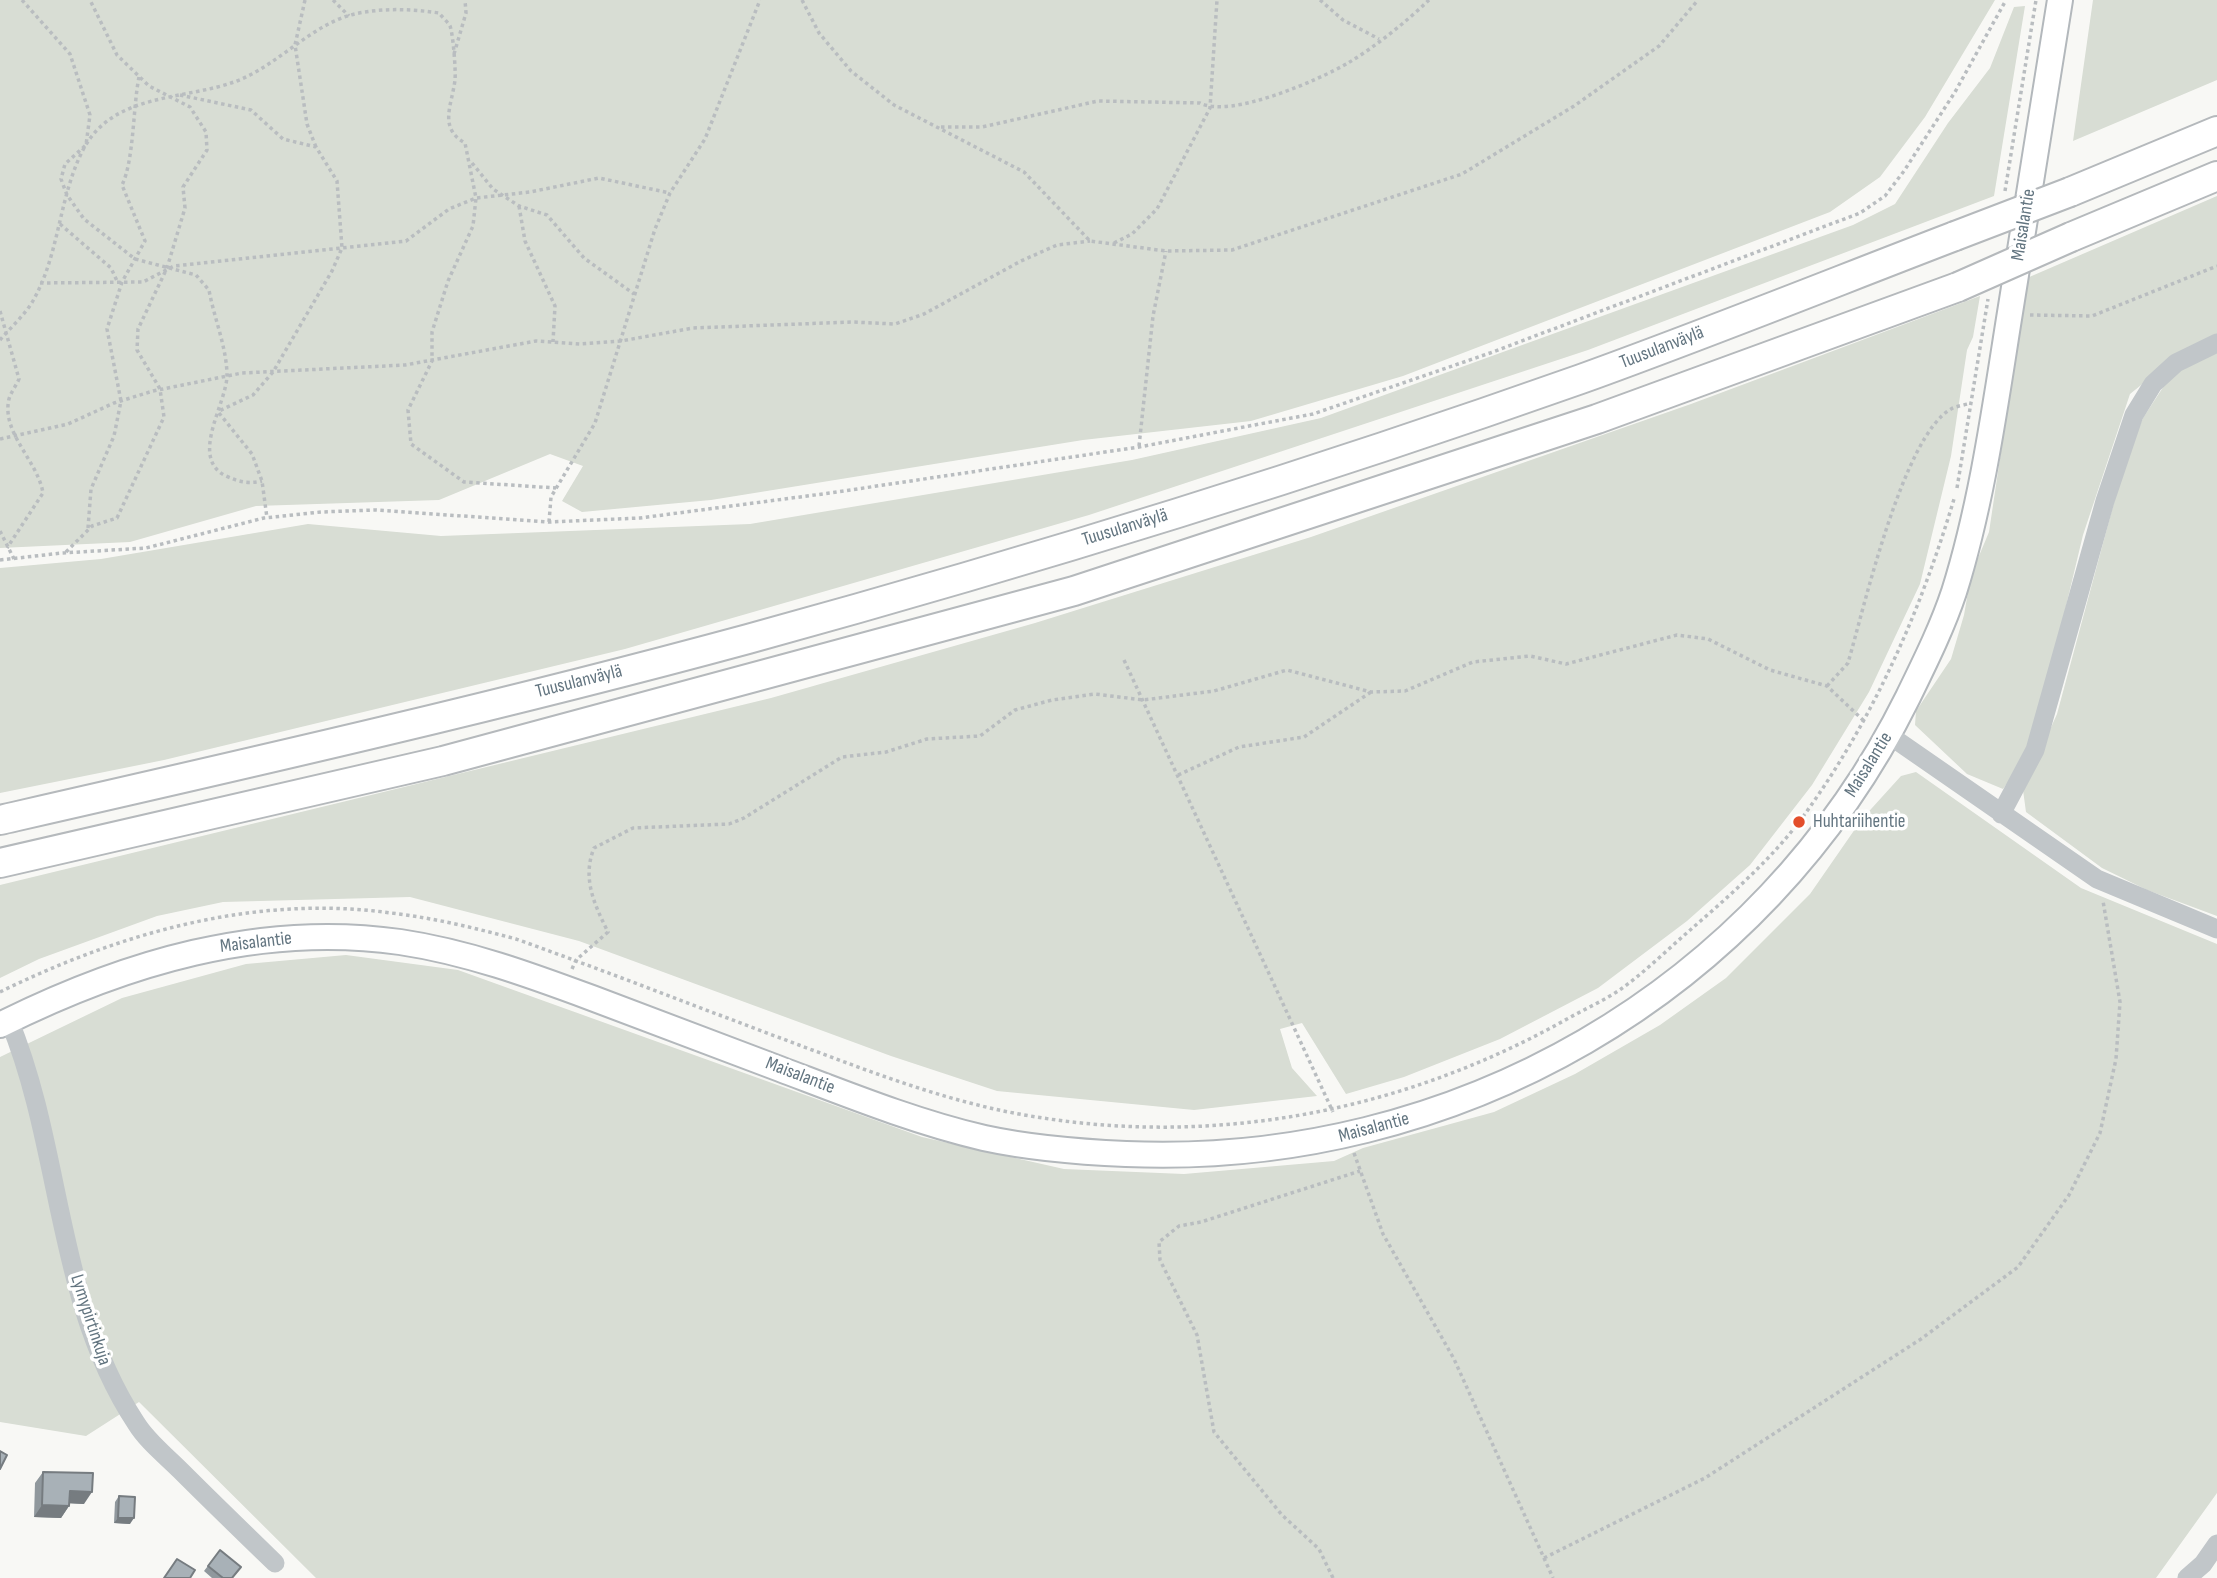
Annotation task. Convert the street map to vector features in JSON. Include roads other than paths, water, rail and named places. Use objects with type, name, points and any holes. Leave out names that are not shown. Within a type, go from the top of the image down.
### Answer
[{"type":"highway","name":"Tuusulanväylä","points":[[0,820],[431,721],[749,639],[1063,548],[1322,466],[1583,378],[2070,192],[2217,131]]},
{"type":"highway","name":"Tuusulanväylä","points":[[0,863],[443,761],[1074,591],[1597,419],[1958,287],[2217,176]]},
{"type":"main road","name":"Maisalantie","points":[[5,1022],[86,984],[186,953],[290,938],[398,942],[462,954],[529,975],[850,1095],[981,1137],[1043,1148],[1156,1156],[1224,1154],[1349,1136],[1452,1106],[1558,1059],[1661,993],[1754,915],[1831,823],[1889,735],[1933,645],[1953,595],[1971,530],[1998,308],[2060,0]]},
{"type":"street","points":[[2001,814],[2035,750],[2105,500],[2134,415],[2153,384],[2176,363],[2217,343]]},
{"type":"street","points":[[1889,735],[2097,879],[2217,929]]},
{"type":"street","name":"Lymypirtinkuja","points":[[5,1022],[26,1063],[62,1231],[83,1309],[109,1378],[141,1432],[275,1563]]},
{"type":"street","points":[[2187,1578],[2203,1564],[2217,1544]]},
{"type":"place","name":"Huhtariihentie","points":[[1799,822]]}]
